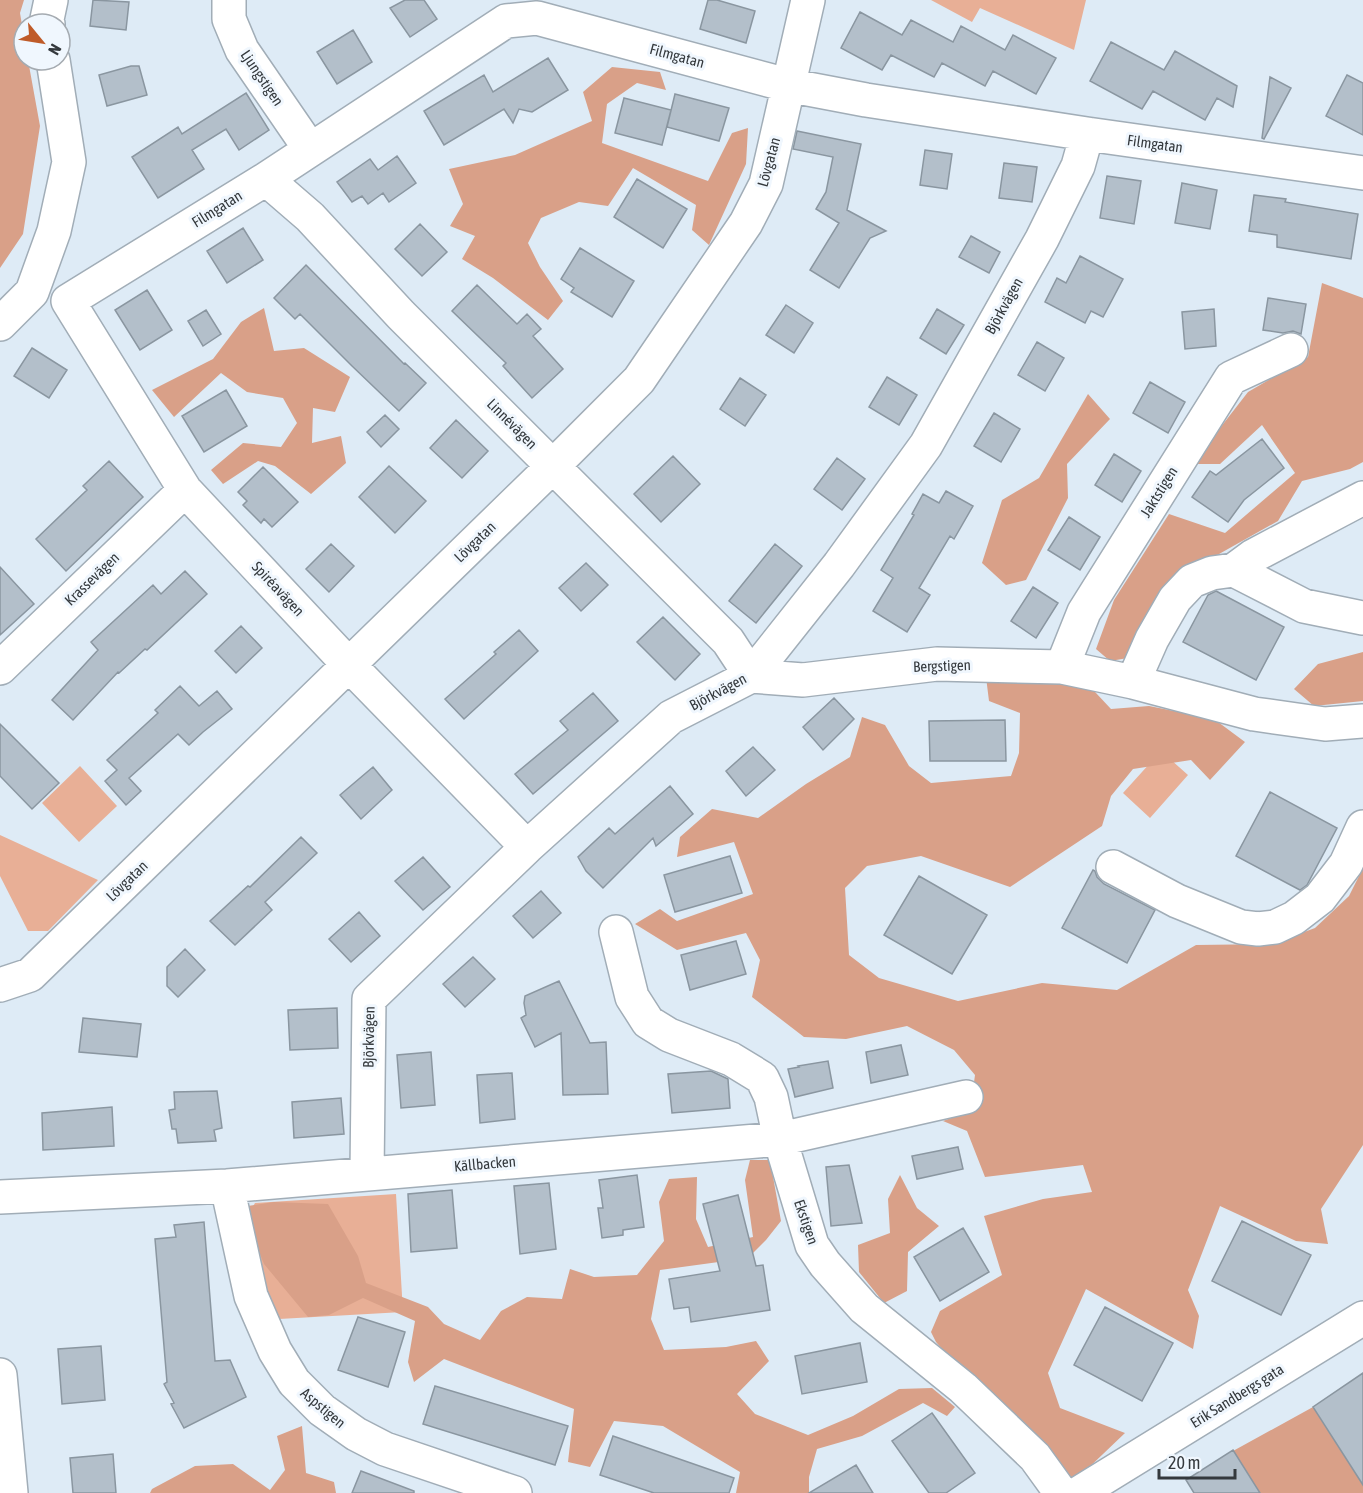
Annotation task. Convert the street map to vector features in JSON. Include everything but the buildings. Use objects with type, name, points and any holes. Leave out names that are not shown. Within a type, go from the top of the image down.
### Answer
[{"type":"street","name":"Ljungstigen","points":[[228,0],[228,19],[242,50],[310,149]]},
{"type":"street","name":"Lövgatan","points":[[0,985],[30,975],[554,466],[639,380],[746,224],[766,184],[808,0]]},
{"type":"street","name":"Filmgatan","points":[[68,300],[267,179],[506,21],[537,18],[787,85],[866,100],[1363,173]]},
{"type":"street","points":[[0,324],[32,292],[54,231],[69,162],[55,72]]},
{"type":"street","name":"Björkvägen","points":[[367,1174],[369,999],[527,847],[671,717],[751,675],[839,565],[926,445],[1042,239],[1078,166],[1088,134]]},
{"type":"street","name":"Linnévägen","points":[[267,179],[310,218],[401,315],[728,641],[751,675]]},
{"type":"street","name":"Spiréavägen","points":[[68,300],[184,490],[527,847]]},
{"type":"street","name":"Jaktstigen","points":[[1062,667],[1084,612],[1231,378],[1291,350]]},
{"type":"street","name":"Krassevägen","points":[[0,668],[184,490]]},
{"type":"street","points":[[1133,681],[1152,639],[1175,599],[1192,581],[1212,573],[1234,570],[1252,556],[1363,498]]},
{"type":"street","points":[[1234,570],[1304,606],[1363,618]]},
{"type":"street","name":"Bergstigen","points":[[751,675],[803,680],[937,664],[1062,667],[1133,681],[1254,714],[1325,724],[1363,722]]},
{"type":"street","points":[[1113,867],[1176,901],[1241,927],[1258,929],[1275,927],[1294,918],[1320,898],[1346,864],[1363,826]]},
{"type":"street","name":"Ekstigen","points":[[616,932],[632,997],[648,1022],[669,1035],[731,1059],[762,1078],[771,1097],[780,1139],[812,1245],[825,1264],[864,1308],[963,1388],[1035,1457],[1060,1493]]},
{"type":"street","name":"Källbacken","points":[[0,1197],[227,1185],[780,1139],[966,1097]]},
{"type":"street","name":"Aspstigen","points":[[227,1185],[251,1296],[275,1350],[294,1382],[322,1410],[365,1439],[385,1449],[515,1493]]},
{"type":"street","name":"Erik Sandbergs gata","points":[[1079,1493],[1363,1318]]},
{"type":"street","points":[[0,1375],[10,1493]]},
{"type":"shaded area","points":[[0,0],[24,0],[20,12],[12,12],[12,72],[30,72],[40,126],[23,234],[0,268]]},
{"type":"shaded area","points":[[931,0],[1086,0],[1074,50],[980,8],[972,22]]},
{"type":"shaded area","points":[[612,67],[660,72],[666,90],[637,83],[607,104],[602,143],[708,181],[732,133],[748,128],[746,164],[709,245],[692,230],[696,205],[633,168],[608,206],[579,202],[541,218],[528,243],[540,267],[563,301],[548,320],[493,278],[462,259],[475,236],[450,226],[463,204],[449,169],[515,155],[592,121],[583,92]]},
{"type":"shaded area","points":[[1322,283],[1363,298],[1363,462],[1350,469],[1302,481],[1278,521],[1171,581],[1128,658],[1110,661],[1096,649],[1114,600],[1169,514],[1225,533],[1295,473],[1262,425],[1220,464],[1192,464],[1248,392],[1308,357]]},
{"type":"shaded area","points":[[264,308],[274,351],[304,348],[350,377],[335,412],[313,408],[312,443],[341,436],[346,463],[311,494],[275,466],[258,461],[223,484],[211,470],[243,443],[281,447],[297,423],[283,398],[247,392],[221,373],[174,417],[152,390],[213,359],[241,322]]},
{"type":"shaded area","points":[[1088,394],[1110,419],[1067,464],[1068,498],[1026,580],[1006,585],[982,563],[1002,500],[1039,478]]},
{"type":"shaded area","points":[[1363,652],[1363,701],[1314,706],[1294,689],[1318,664]]},
{"type":"shaded area","points":[[986,677],[1081,677],[1111,709],[1149,706],[1214,719],[1245,742],[1210,780],[1191,760],[1133,769],[1111,796],[1102,826],[1010,887],[921,856],[867,866],[845,888],[849,955],[879,978],[958,1001],[1042,983],[1117,990],[1196,945],[1272,944],[1315,928],[1349,896],[1363,868],[1363,1145],[1321,1209],[1328,1244],[1296,1241],[1220,1206],[1188,1290],[1199,1316],[1193,1349],[1086,1289],[1048,1373],[1060,1408],[1125,1433],[1080,1476],[1058,1482],[936,1342],[931,1332],[940,1311],[1002,1275],[984,1216],[1043,1199],[1092,1192],[1083,1165],[985,1177],[967,1131],[943,1121],[970,1111],[975,1075],[954,1050],[907,1026],[846,1039],[804,1037],[752,997],[760,960],[746,933],[677,950],[635,924],[660,909],[677,921],[753,894],[734,842],[677,857],[680,837],[712,809],[758,818],[806,784],[850,757],[862,717],[885,725],[909,766],[931,783],[1011,776],[1019,753],[1020,713],[989,701]]},
{"type":"shaded area","points":[[1161,751],[1188,775],[1150,818],[1123,793]]},
{"type":"shaded area","points":[[80,766],[117,806],[79,842],[42,803]]},
{"type":"shaded area","points":[[0,835],[98,880],[48,931],[28,931],[0,876]]},
{"type":"shaded area","points":[[750,1160],[770,1160],[781,1221],[748,1258],[660,1270],[651,1319],[664,1350],[726,1347],[756,1341],[769,1361],[737,1394],[755,1414],[808,1435],[853,1416],[899,1389],[932,1388],[955,1407],[947,1416],[923,1403],[862,1436],[817,1449],[809,1477],[809,1493],[736,1493],[740,1472],[663,1426],[614,1421],[590,1467],[568,1462],[574,1409],[444,1359],[414,1382],[408,1362],[415,1321],[363,1298],[329,1315],[308,1317],[264,1264],[241,1207],[274,1202],[328,1204],[358,1256],[366,1283],[428,1307],[444,1324],[480,1340],[501,1311],[527,1297],[562,1299],[570,1269],[594,1277],[637,1275],[664,1241],[659,1202],[669,1179],[697,1177],[696,1219],[708,1247],[753,1237],[745,1180]]},
{"type":"shaded area","points":[[900,1175],[917,1208],[939,1226],[908,1252],[907,1291],[884,1303],[859,1272],[858,1245],[890,1233],[888,1199]]},
{"type":"shaded area","points":[[396,1194],[403,1312],[279,1319],[265,1301],[250,1223],[255,1203]]},
{"type":"shaded area","points":[[1313,1407],[1363,1485],[1363,1493],[1260,1493],[1233,1451]]},
{"type":"shaded area","points":[[302,1426],[306,1473],[334,1482],[336,1493],[150,1493],[152,1489],[195,1466],[233,1464],[270,1490],[285,1470],[277,1436]]}]
